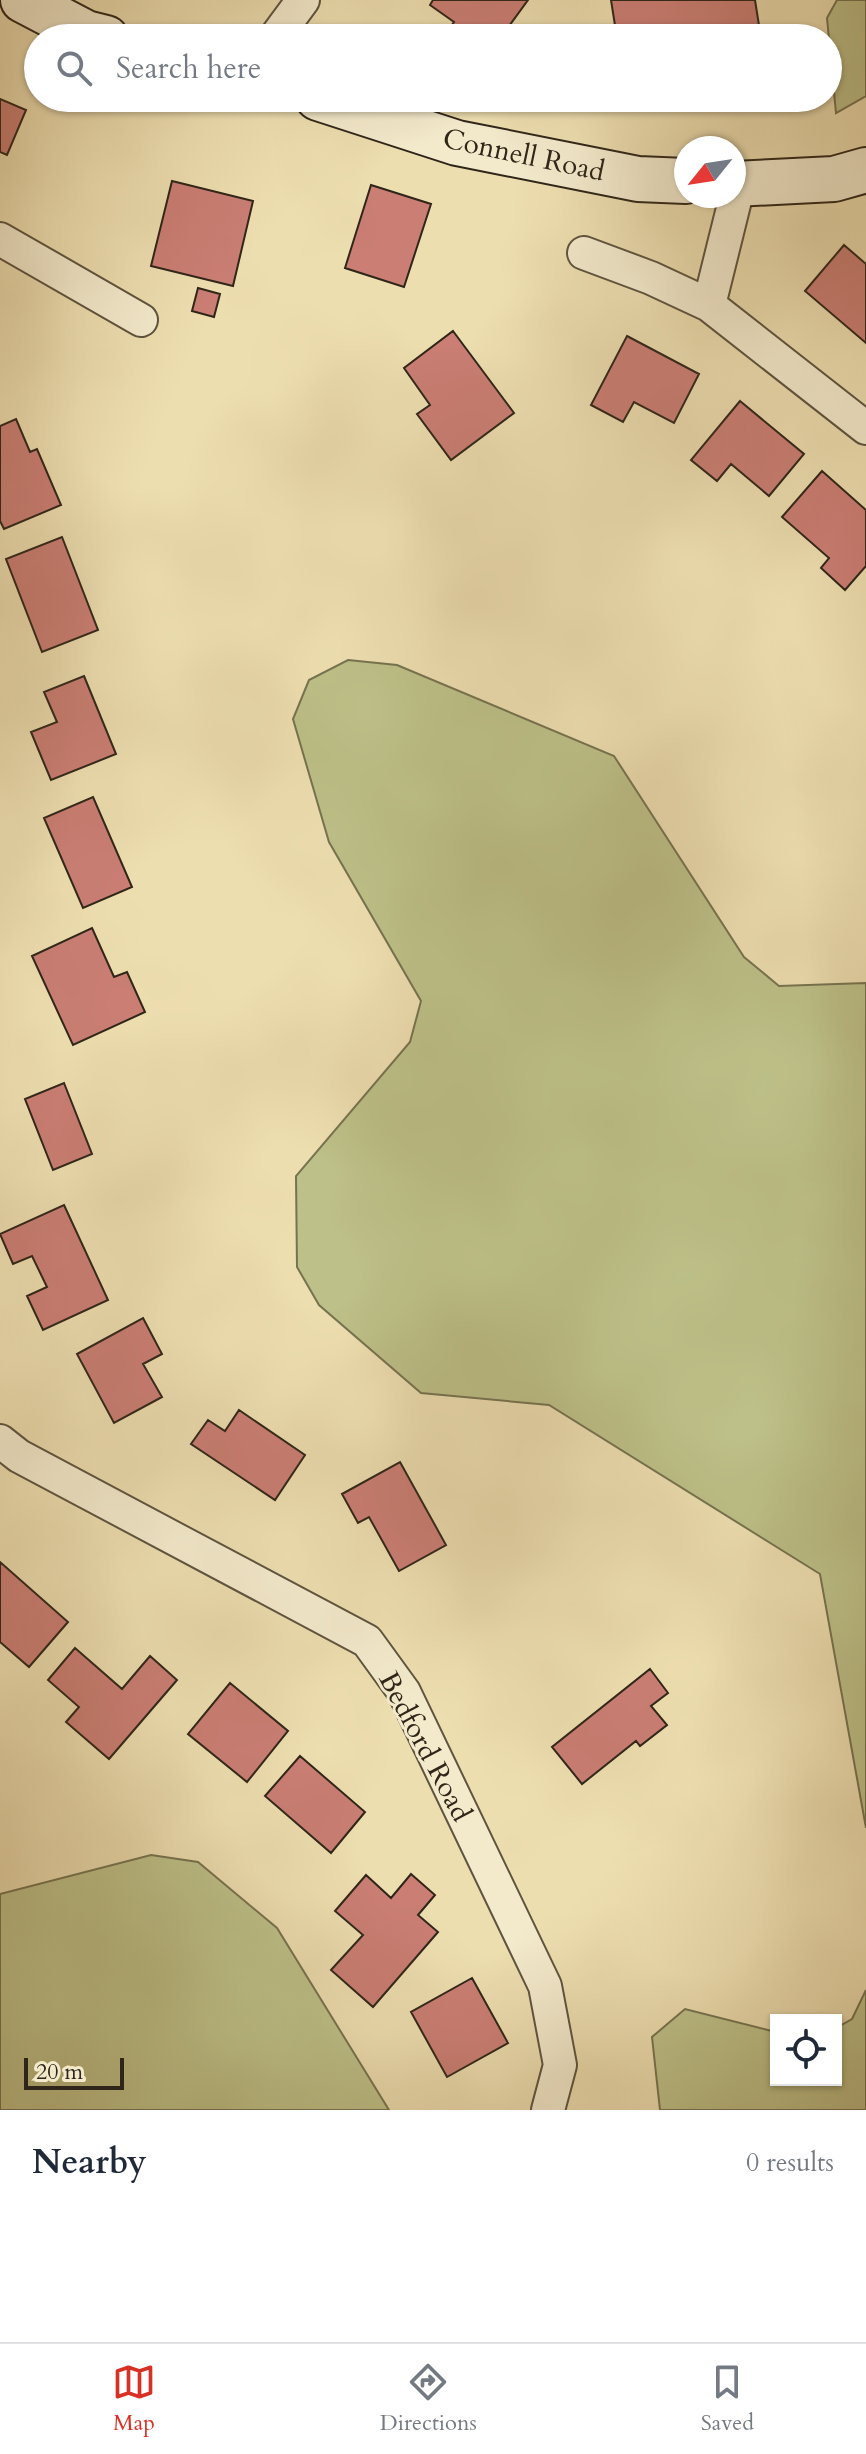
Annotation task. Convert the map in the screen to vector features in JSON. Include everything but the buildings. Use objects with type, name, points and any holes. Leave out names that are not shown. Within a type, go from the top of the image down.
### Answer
[{"type":"main road","points":[[23,0],[69,24]]},
{"type":"main road","name":"Connell Road","points":[[361,112],[457,143],[638,179],[674,180]]},
{"type":"main road","points":[[746,183],[834,179],[866,170]]},
{"type":"street","points":[[285,24],[303,0]]},
{"type":"street","points":[[709,305],[731,208]]},
{"type":"street","points":[[0,239],[141,320]]},
{"type":"street","points":[[584,253],[651,278],[709,305],[866,428]]},
{"type":"street","name":"Bedford Road","points":[[0,1441],[19,1456],[367,1641],[404,1692],[545,1986],[560,2065],[548,2110]]},
{"type":"green space","points":[[837,0],[866,0],[866,96],[842,110],[842,24],[828,24],[827,18]]},
{"type":"green space","points":[[348,660],[397,665],[614,756],[744,957],[779,986],[866,983],[866,1828],[820,1574],[549,1405],[421,1393],[319,1305],[297,1267],[296,1176],[410,1042],[421,1001],[329,842],[293,719],[309,680]]},
{"type":"green space","points":[[151,1855],[198,1862],[277,1928],[389,2110],[0,2110],[0,1894]]},
{"type":"green space","points":[[866,1990],[866,2110],[660,2110],[652,2037],[685,2009],[770,2030],[770,2086],[842,2086],[842,2025],[852,2019]]}]
